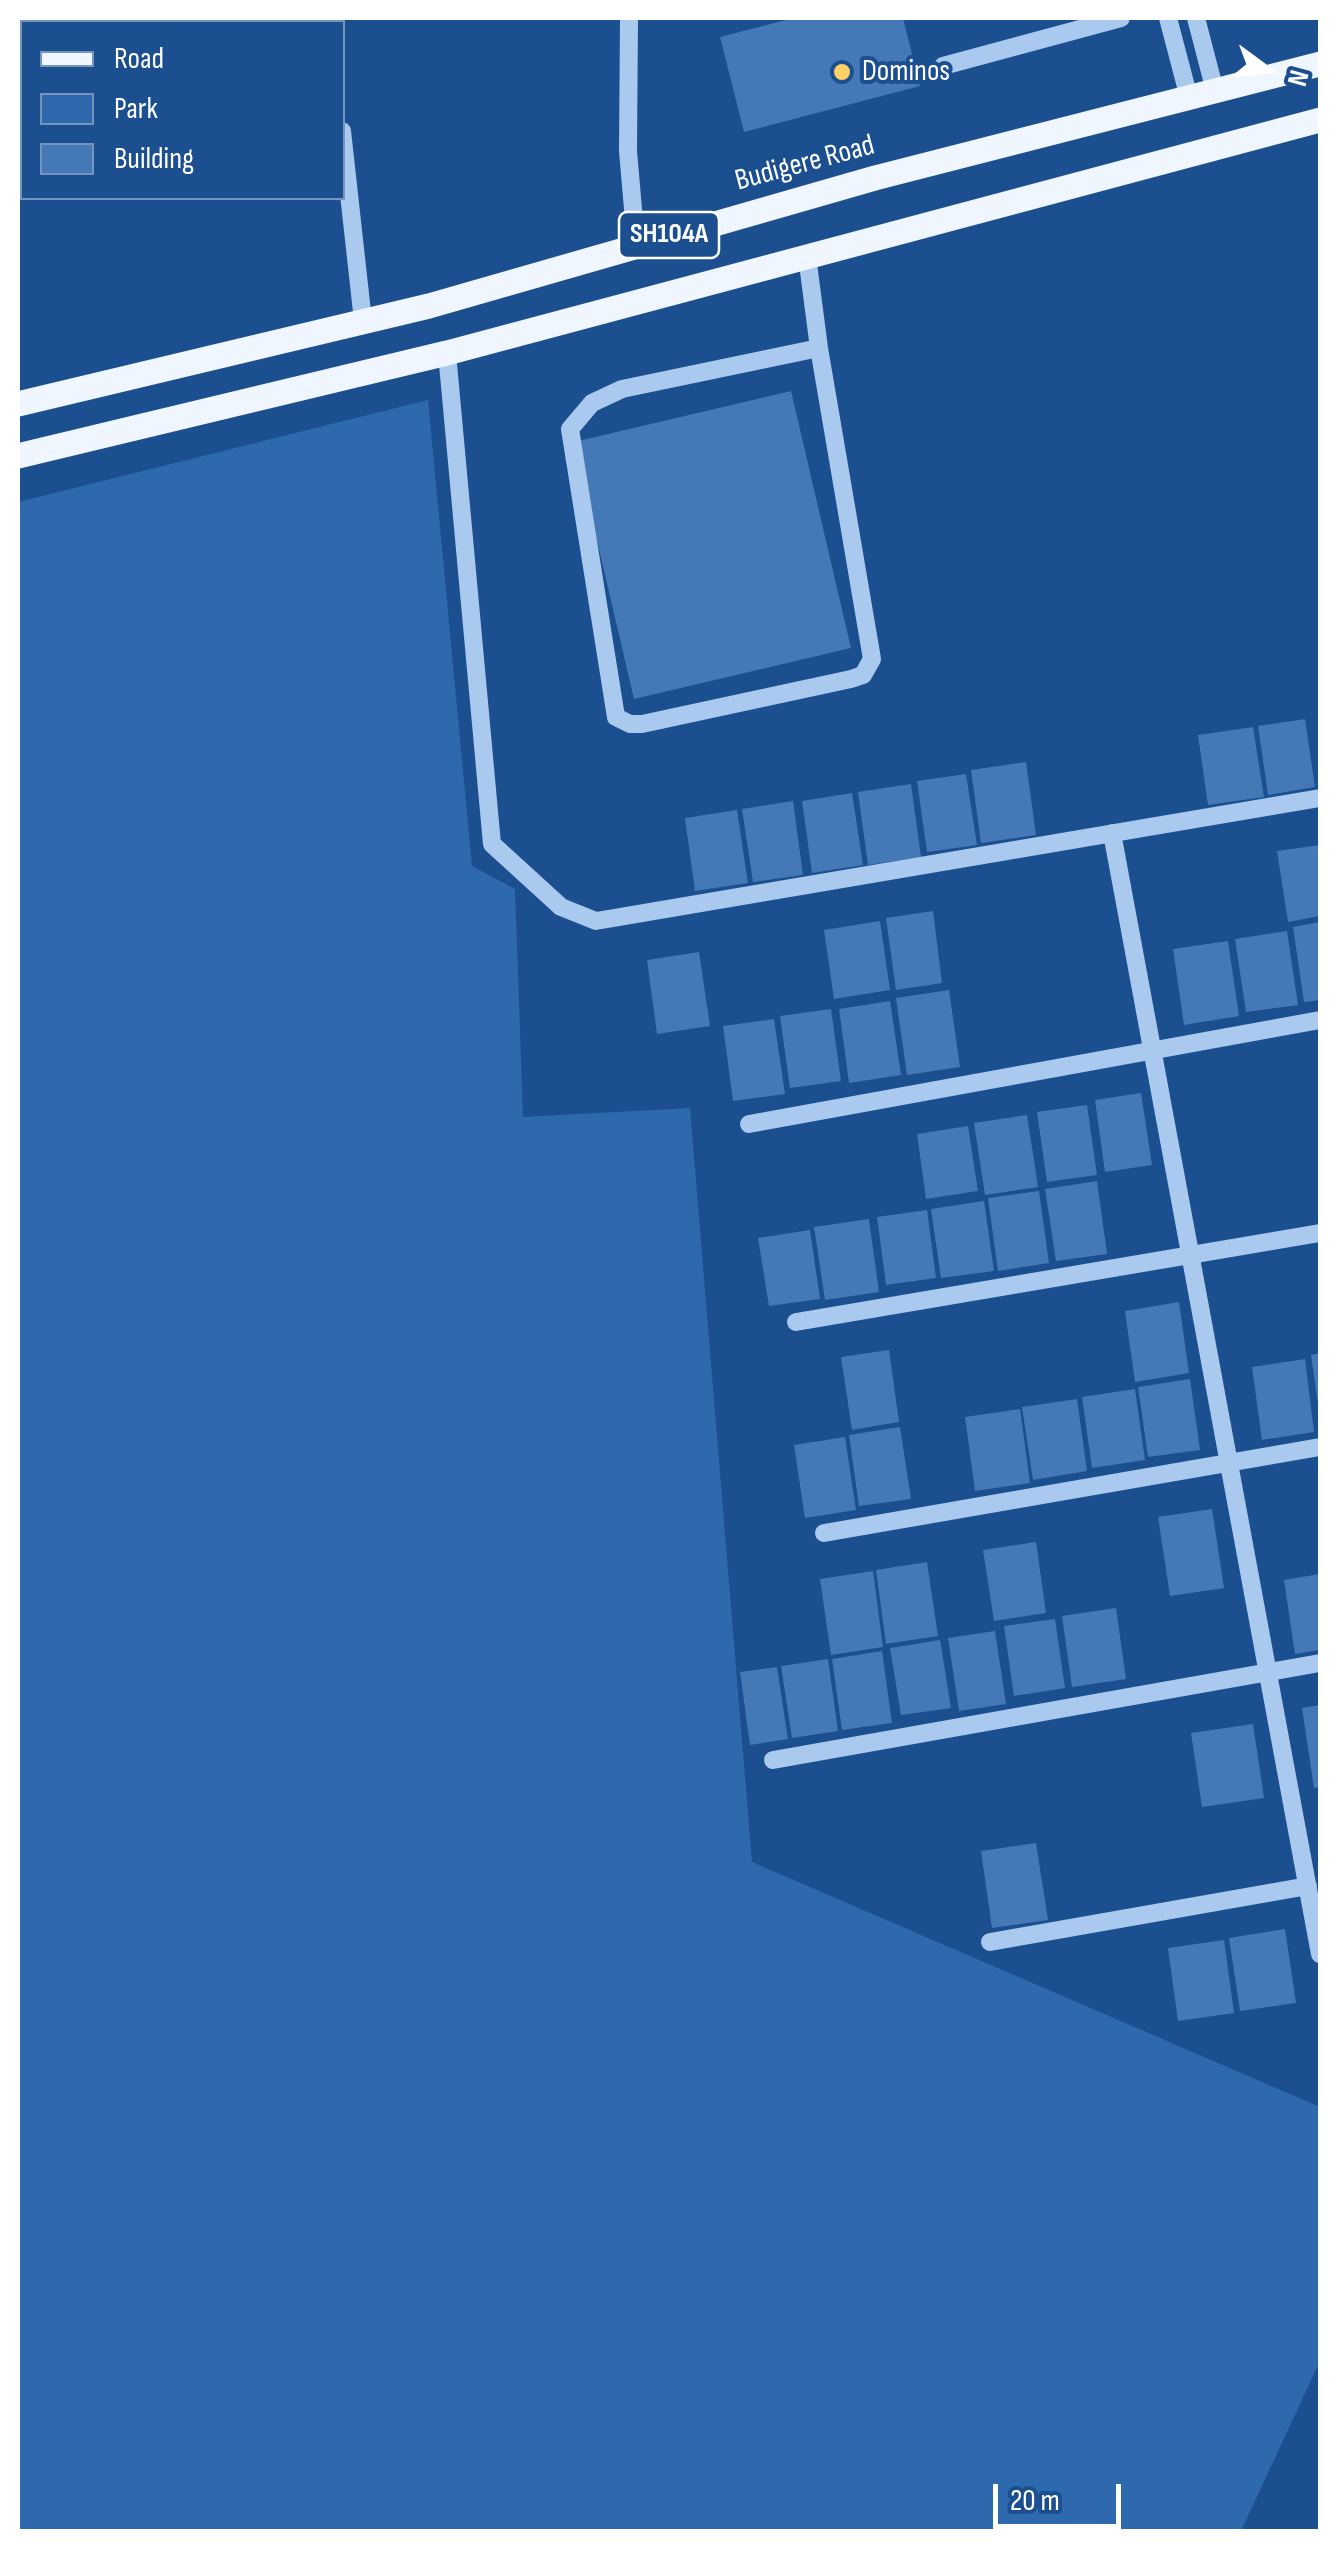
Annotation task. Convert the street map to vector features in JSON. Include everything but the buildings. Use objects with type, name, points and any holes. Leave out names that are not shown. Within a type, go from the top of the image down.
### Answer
[{"type":"main road","name":"Budigere Road","points":[[18,404],[429,306],[876,178],[1320,64]]},
{"type":"main road","name":"SH104A","points":[[18,456],[448,353],[1320,120]]},
{"type":"street","points":[[630,18],[628,150],[636,244]]},
{"type":"street","points":[[943,66],[1121,18]]},
{"type":"street","points":[[1168,18],[1189,98]]},
{"type":"street","points":[[1196,18],[1216,91]]},
{"type":"street","points":[[345,158],[363,321]]},
{"type":"street","points":[[808,256],[819,348],[872,659],[863,675],[851,679],[642,724],[630,724],[616,717],[570,429],[592,403],[622,389],[819,348]]},
{"type":"street","points":[[448,353],[492,844],[560,907],[596,920],[1320,798]]},
{"type":"street","points":[[1112,833],[1320,1954]]},
{"type":"street","points":[[749,1124],[1320,1020]]},
{"type":"street","points":[[796,1322],[1320,1234]]},
{"type":"street","points":[[824,1532],[1320,1447]]},
{"type":"street","points":[[772,1760],[1320,1663]]},
{"type":"street","points":[[990,1942],[1308,1886]]},
{"type":"green space","points":[[428,400],[472,866],[515,889],[523,1117],[690,1108],[752,1862],[1320,2107],[1320,2361],[1241,2531],[18,2531],[18,502]]},
{"type":"place","name":"Dominos","points":[[842,72]]}]
